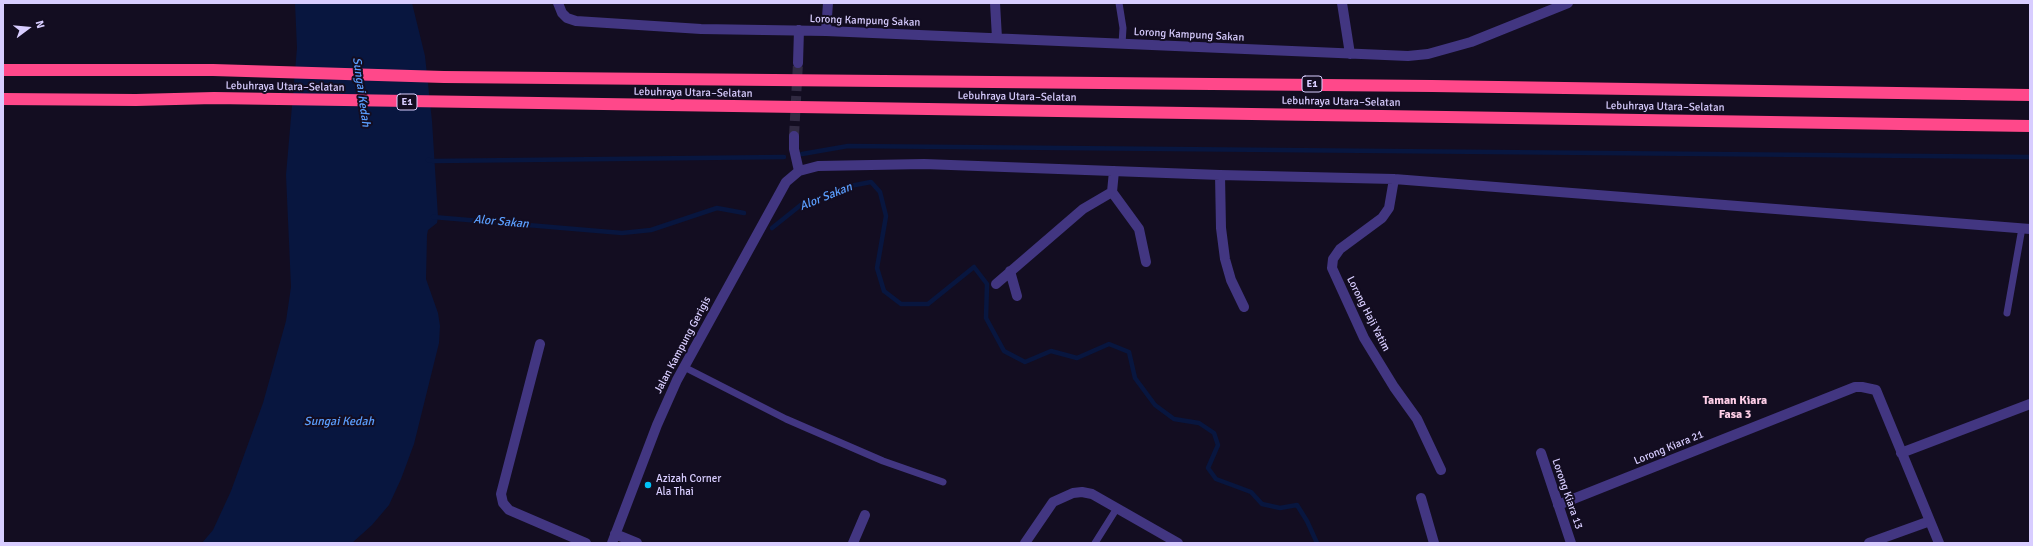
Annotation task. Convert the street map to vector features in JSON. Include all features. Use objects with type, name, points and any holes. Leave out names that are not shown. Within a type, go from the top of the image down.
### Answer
[{"type":"highway","name":"Lebuhraya Utara–Selatan","points":[[3,70],[213,70],[444,77],[593,77],[1408,85],[2030,95]]},
{"type":"highway","name":"Lebuhraya Utara–Selatan","points":[[3,99],[136,100],[214,98],[2030,126]]},
{"type":"street","name":"Lorong Kampung Sakan","points":[[558,3],[562,13],[567,18],[576,21],[701,29],[826,31],[1408,56],[1448,50],[1568,3]]},
{"type":"street","points":[[826,31],[828,3]]},
{"type":"street","points":[[995,3],[997,38]]},
{"type":"street","points":[[1342,3],[1350,54]]},
{"type":"street","points":[[798,63],[799,30]]},
{"type":"street","points":[[794,136],[794,150],[799,171],[829,164],[916,164],[1220,175],[1394,179],[2026,228]]},
{"type":"street","name":"Jalan Kampung Gerigis","points":[[614,538],[657,425],[684,366],[786,182],[799,171]]},
{"type":"street","points":[[1114,171],[1112,192],[1139,229],[1146,262]]},
{"type":"street","points":[[1220,175],[1225,259],[1231,280],[1244,307]]},
{"type":"street","name":"Lorong Haji Yatim","points":[[1394,179],[1389,208],[1382,218],[1340,249],[1333,259],[1332,268],[1364,338],[1394,388],[1417,419],[1441,470]]},
{"type":"street","points":[[996,284],[1083,209],[1112,192]]},
{"type":"street","points":[[1010,271],[1017,296]]},
{"type":"street","points":[[540,344],[501,494],[503,503],[509,510],[586,543]]},
{"type":"street","name":"Lorong Kiara 21","points":[[1558,505],[1855,387],[1862,386],[1876,390],[1900,453]]},
{"type":"street","points":[[1939,543],[1900,453],[2028,405],[2030,416]]},
{"type":"street","name":"Lorong Kiara 13","points":[[1541,453],[1571,543]]},
{"type":"street","points":[[1025,543],[1053,502],[1073,493],[1092,494],[1117,508],[1160,539],[1178,543]]},
{"type":"street","points":[[1421,498],[1434,543]]},
{"type":"street","points":[[853,543],[865,515]]},
{"type":"street","points":[[1869,543],[1930,521]]},
{"type":"street","points":[[614,538],[637,543]]},
{"type":"lane","points":[[1118,3],[1123,28],[1122,44]]},
{"type":"lane","points":[[2007,313],[2026,228]]},
{"type":"lane","points":[[684,366],[799,425],[883,461],[943,482]]},
{"type":"lane","points":[[1095,543],[1117,508]]},
{"type":"water","name":"Sungai Kedah","points":[[295,3],[412,3],[425,56],[432,121],[438,217],[437,223],[428,230],[427,235],[426,279],[438,313],[440,326],[439,343],[414,444],[401,479],[389,505],[372,525],[352,543],[202,543],[213,530],[231,491],[263,403],[286,321],[291,287],[286,175],[297,48]]},
{"type":"waterway","points":[[802,154],[848,146],[2030,157]]},
{"type":"waterway","points":[[428,160],[784,157]]},
{"type":"waterway","name":"Alor Sakan","points":[[772,228],[802,204],[850,186],[871,182],[880,192],[886,216],[877,268],[884,291],[901,304],[928,304],[974,267],[987,284],[986,318],[1004,351],[1025,362],[1051,351],[1077,358],[1109,344],[1129,352],[1135,378],[1155,405],[1174,419],[1199,423],[1214,433],[1218,445],[1208,468],[1216,479],[1251,492],[1262,504],[1280,508],[1297,505],[1307,521],[1317,543]]},
{"type":"waterway","name":"Alor Sakan","points":[[433,217],[622,233],[651,230],[717,208],[744,213]]},
{"type":"tunnel","points":[[794,136],[798,63]]},
{"type":"place","name":"Azizah Corner Ala Thai","points":[[648,485]]},
{"type":"district","name":"Taman Kiara Fasa 3","points":[[1735,408]]}]
